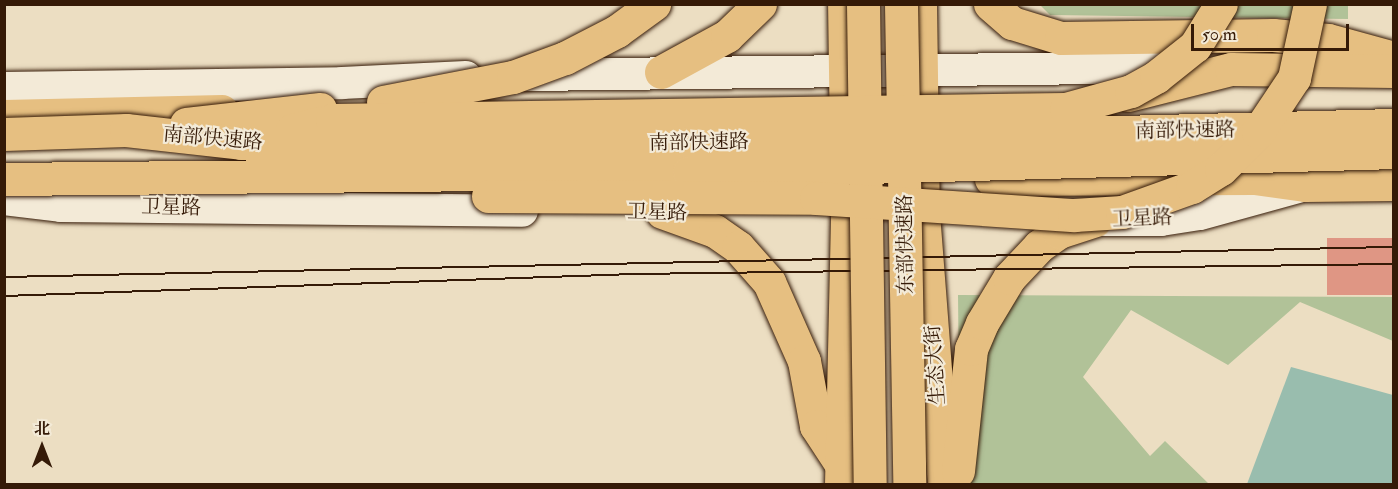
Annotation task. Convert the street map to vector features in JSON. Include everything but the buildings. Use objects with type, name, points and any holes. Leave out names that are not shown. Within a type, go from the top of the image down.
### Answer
[{"type":"main road","points":[[126,130],[430,96],[513,77],[564,58],[617,31],[654,4]]},
{"type":"main road","points":[[661,72],[727,36],[760,4]]},
{"type":"main road","points":[[841,474],[847,213],[844,4]]},
{"type":"main road","name":"东部快速路","points":[[863,4],[870,484]]},
{"type":"main road","name":"东部快速路","points":[[901,4],[909,484]]},
{"type":"main road","name":"生态大街","points":[[920,4],[924,213],[944,484]]},
{"type":"main road","points":[[990,4],[1012,23],[1061,38],[1273,35],[1328,40],[1394,58]]},
{"type":"main road","points":[[242,143],[332,120],[1066,109],[1131,91],[1156,77],[1195,46],[1221,4]]},
{"type":"main road","points":[[234,175],[338,196],[816,198],[1074,215],[1122,212],[1192,187],[1221,169],[1258,132],[1294,78],[1310,4]]},
{"type":"main road","points":[[4,116],[581,102],[845,86],[921,85],[1087,101],[1135,94],[1231,69],[1394,71]]},
{"type":"main road","points":[[4,88],[342,83],[375,79],[661,72],[845,86]]},
{"type":"main road","name":"南部快速路","points":[[4,134],[126,130],[242,143],[689,143],[1394,125]]},
{"type":"main road","name":"南部快速路","points":[[4,179],[689,172],[1394,152]]},
{"type":"main road","name":"卫星路","points":[[4,185],[1254,178],[1305,185],[1394,184]]},
{"type":"main road","name":"卫星路","points":[[4,199],[62,206],[1053,213],[1095,220],[1161,220],[1200,213],[1305,185]]},
{"type":"main road","points":[[662,212],[715,231],[738,247],[769,282],[804,361],[816,426],[841,474]]},
{"type":"main road","points":[[957,484],[970,349],[982,323],[1009,278],[1039,246],[1059,232],[1095,220]]},
{"type":"shaded area","points":[[1040,5],[1348,5],[1348,19],[1050,15]]},
{"type":"shaded area","points":[[958,295],[1393,297],[1393,341],[1300,302],[1228,365],[1131,310],[1083,377],[1150,456],[1165,441],[1209,484],[960,484]]},
{"type":"shaded area","points":[[1291,367],[1393,395],[1393,484],[1247,484]]},
{"type":"tram line","points":[[4,277],[1394,247]]},
{"type":"tram line","points":[[4,296],[633,274],[1394,264]]}]
